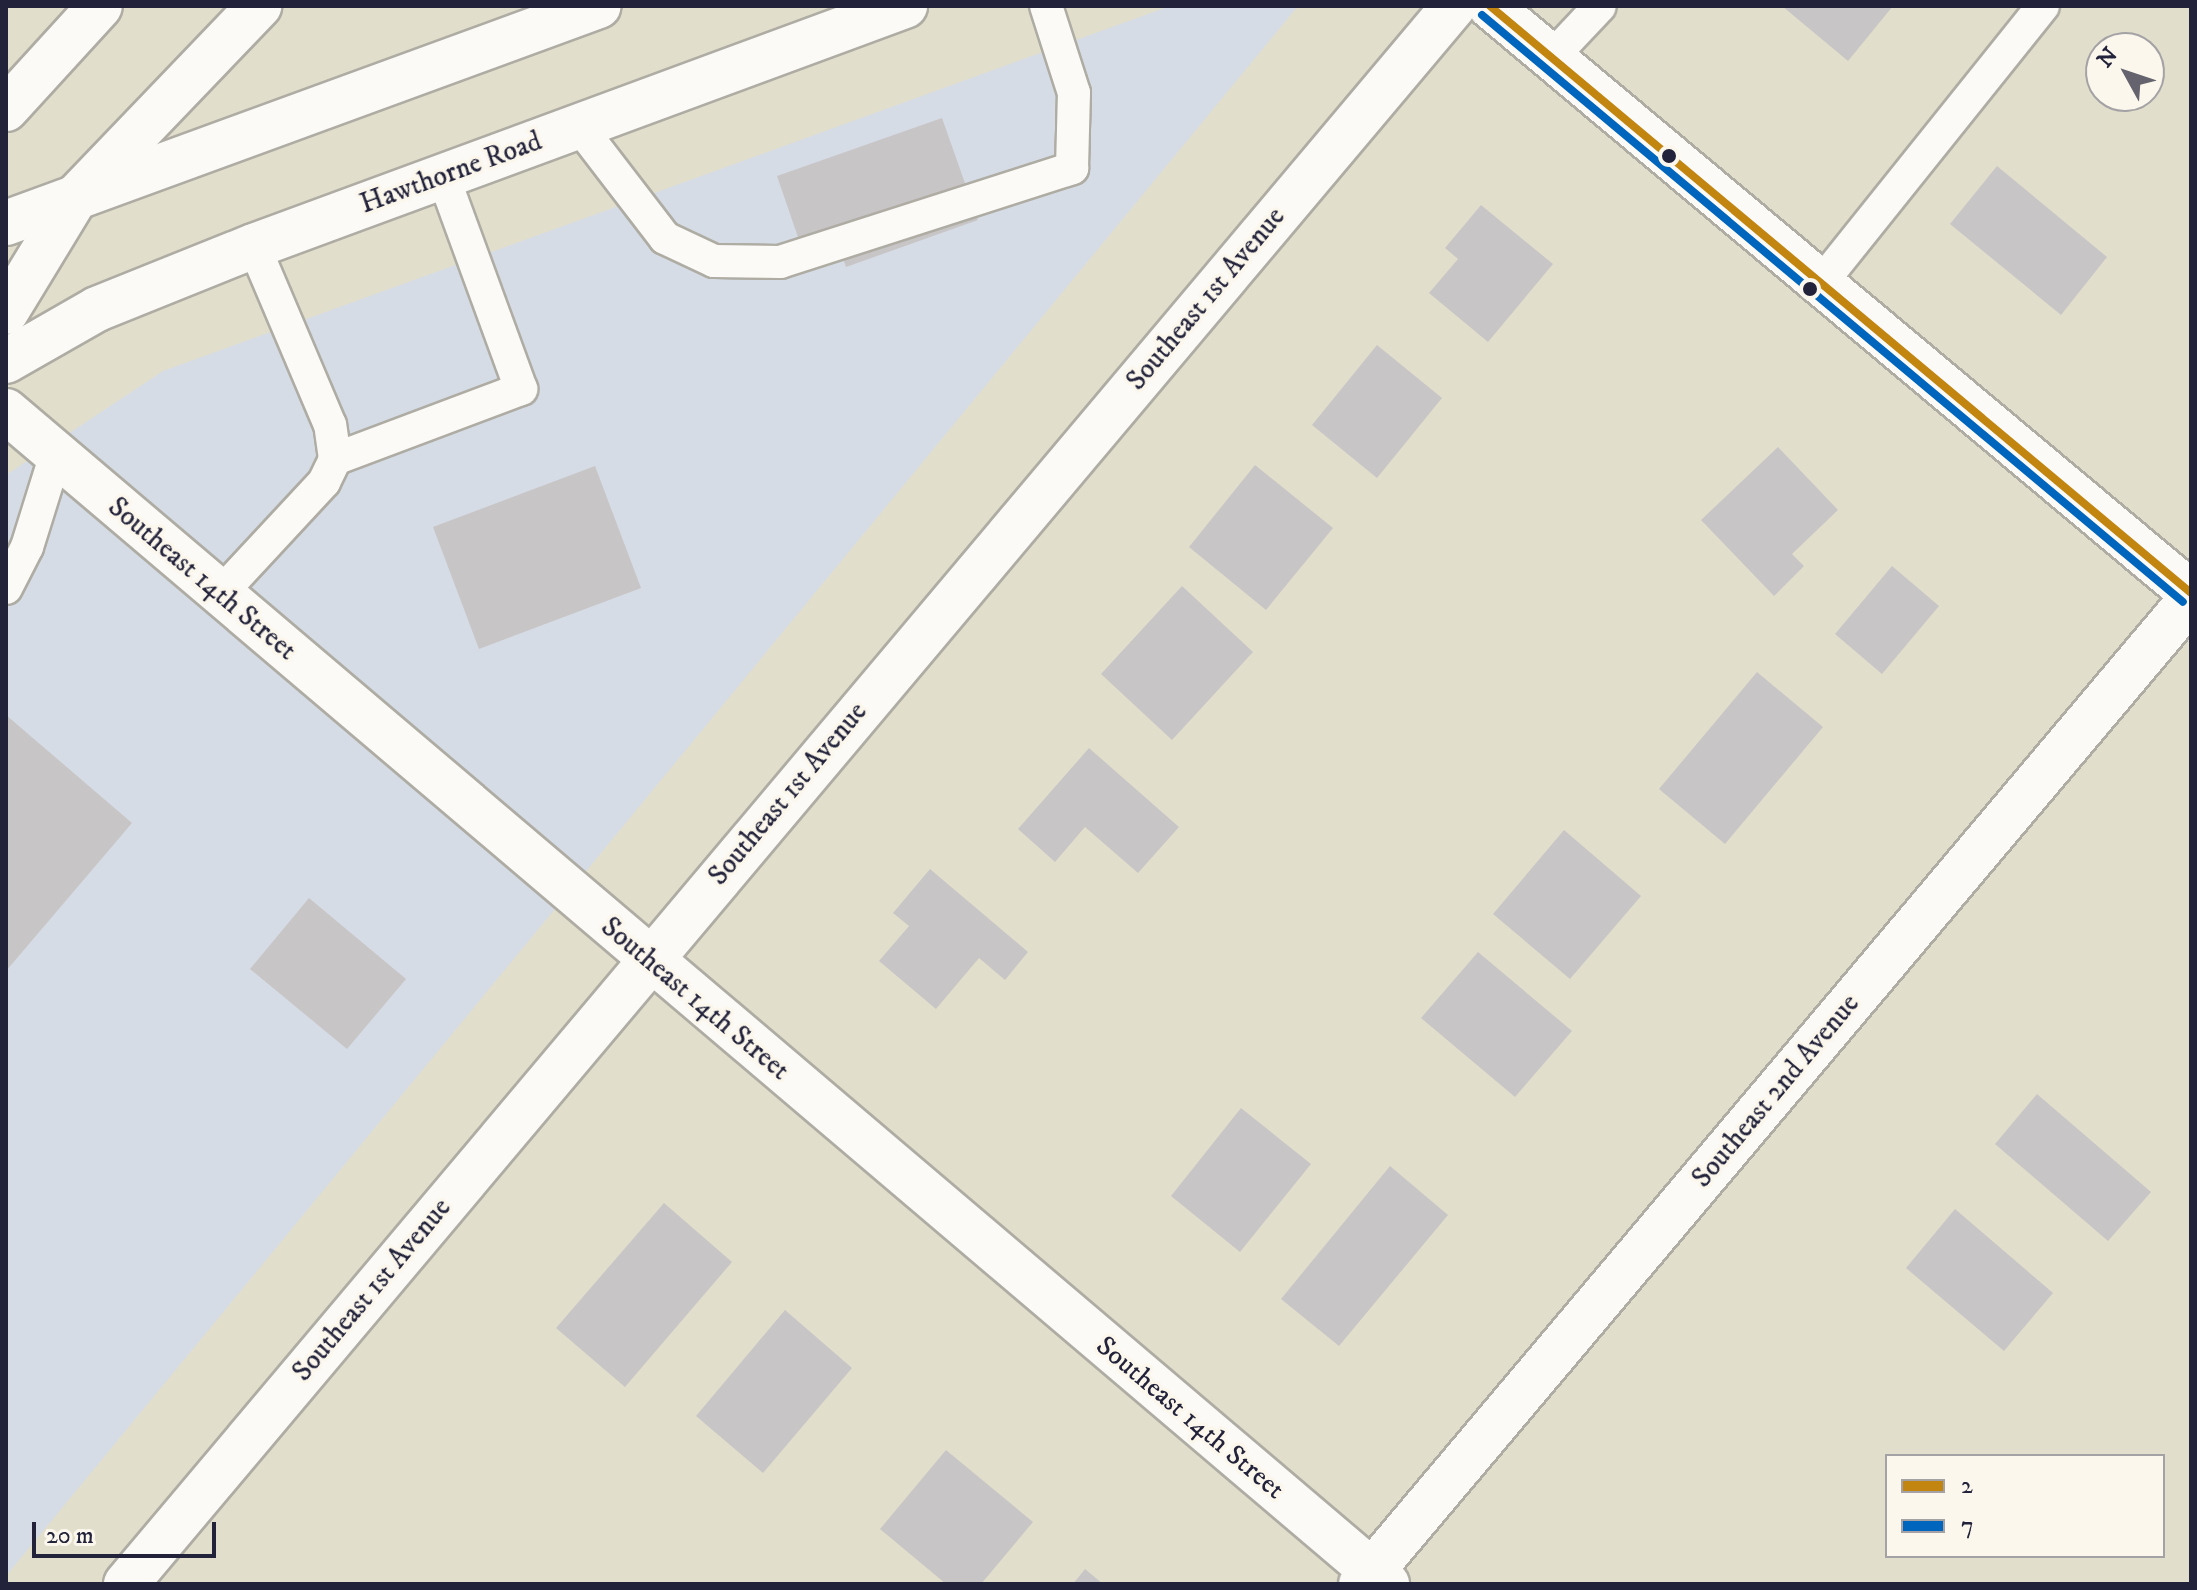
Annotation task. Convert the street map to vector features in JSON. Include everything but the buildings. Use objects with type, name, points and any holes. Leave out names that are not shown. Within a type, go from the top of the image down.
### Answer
[{"type":"main road","points":[[6,109],[100,6]]},
{"type":"main road","points":[[6,312],[76,197],[259,6]]},
{"type":"main road","points":[[6,223],[599,6]]},
{"type":"main road","name":"Hawthorne Road","points":[[6,361],[97,309],[254,246],[905,6]]},
{"type":"main road","name":"Southeast 1st Avenue","points":[[126,1584],[648,960],[1454,6]]},
{"type":"main road","points":[[1490,6],[2191,596]]},
{"type":"main road","name":"Southeast 14th Street","points":[[6,411],[1373,1580]]},
{"type":"main road","name":"Southeast 2nd Avenue","points":[[1373,1580],[2191,596]]},
{"type":"lane","points":[[579,126],[665,238],[714,261],[748,265],[815,252],[1072,168],[1074,93],[1046,6]]},
{"type":"lane","points":[[1551,58],[1600,6]]},
{"type":"lane","points":[[1821,283],[2043,6]]},
{"type":"lane","points":[[335,459],[521,389],[443,176]]},
{"type":"lane","points":[[220,594],[324,482],[335,459],[330,425],[254,246]]},
{"type":"lane","points":[[6,588],[27,547],[56,454]]},
{"type":"shaded area","points":[[1170,6],[1298,6],[6,1576],[6,475],[163,371]]},
{"type":"transit line","name":"2","points":[[1490,6],[2191,593]]},
{"type":"transit line","name":"7","points":[[1482,15],[2183,602]]}]
